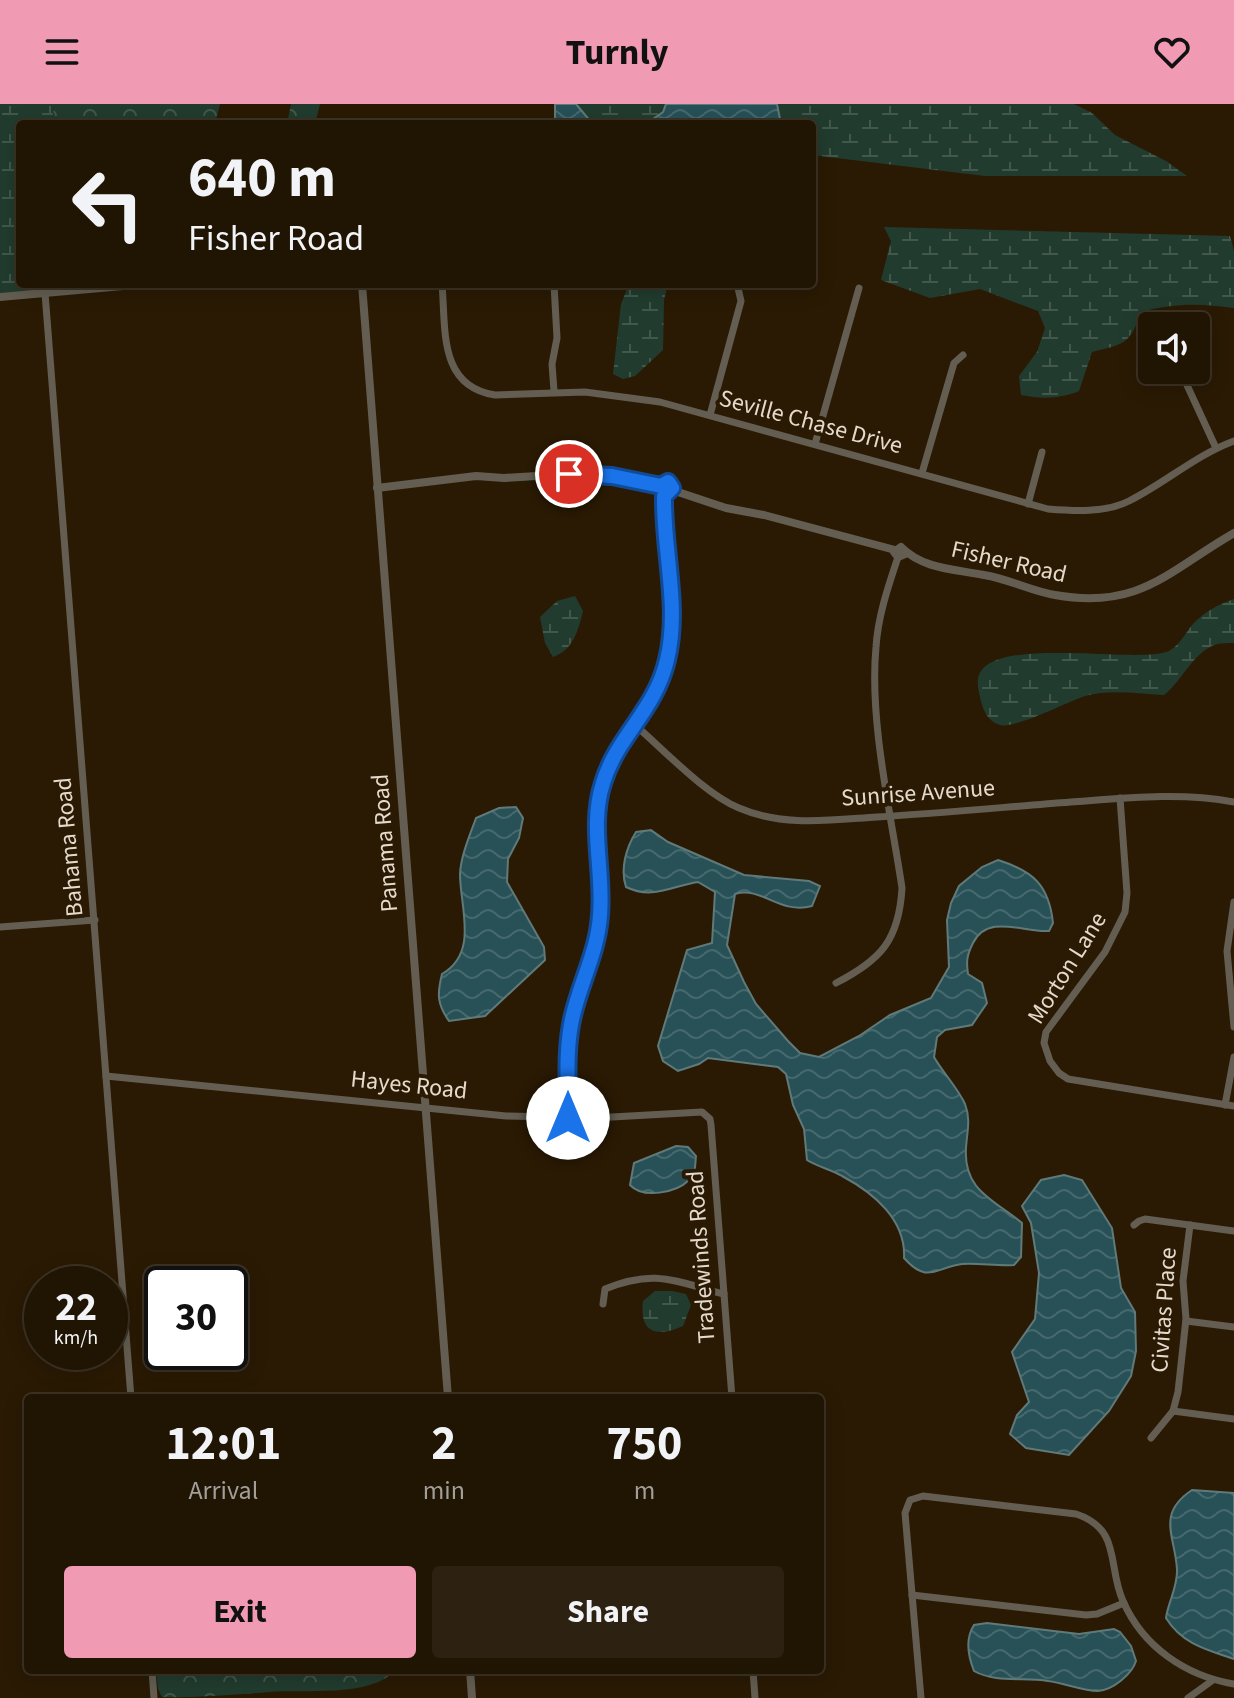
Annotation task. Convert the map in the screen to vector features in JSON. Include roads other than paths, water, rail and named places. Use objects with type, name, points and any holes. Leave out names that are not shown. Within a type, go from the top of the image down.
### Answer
[{"type":"street","points":[[0,297],[101,288]]},
{"type":"street","name":"Panama Road","points":[[362,288],[448,1394]]},
{"type":"street","name":"Seville Chase Drive","points":[[442,288],[448,351],[452,365],[470,388],[495,395],[554,391],[633,396],[1048,509],[1074,510],[1127,503],[1216,448],[1234,441]]},
{"type":"street","points":[[554,288],[557,338],[552,364],[554,391]]},
{"type":"street","points":[[710,415],[741,301],[738,288]]},
{"type":"street","points":[[815,444],[859,288]]},
{"type":"street","name":"Bahama Road","points":[[45,293],[131,1394]]},
{"type":"street","points":[[922,473],[954,363],[963,355]]},
{"type":"street","points":[[1186,384],[1216,448]]},
{"type":"street","points":[[1028,504],[1042,452]]},
{"type":"street","name":"Fisher Road","points":[[377,488],[476,476],[612,476],[726,508],[764,515],[949,570],[996,578],[1051,594],[1083,598],[1139,590],[1161,581],[1234,533]]},
{"type":"street","points":[[568,1118],[569,1035],[598,934],[600,915],[598,803],[617,750],[656,692],[671,638],[666,490]]},
{"type":"street","points":[[836,983],[875,959],[895,929],[902,888],[877,717],[874,673],[879,619],[899,554]]},
{"type":"street","name":"Sunrise Avenue","points":[[635,725],[715,794],[735,807],[758,816],[803,822],[1120,798],[1176,796],[1234,802]]},
{"type":"street","name":"Morton Lane","points":[[1120,798],[1127,893],[1125,912],[1105,952],[1046,1032],[1045,1052],[1059,1073],[1068,1079],[1230,1105]]},
{"type":"street","points":[[1234,902],[1227,951],[1234,1027]]},
{"type":"street","points":[[0,927],[95,920]]},
{"type":"street","points":[[1230,1105],[1234,1057]]},
{"type":"street","name":"Hayes Road","points":[[106,1076],[506,1116],[568,1118],[695,1111],[706,1115]]},
{"type":"street","name":"Tradewinds Road","points":[[706,1115],[711,1125],[732,1394]]},
{"type":"street","points":[[1134,1225],[1145,1219],[1234,1231]]},
{"type":"street","name":"Civitas Place","points":[[1151,1438],[1173,1411],[1178,1392],[1186,1321],[1183,1281],[1190,1225]]},
{"type":"street","points":[[603,1304],[605,1289],[615,1284],[661,1277],[724,1294]]},
{"type":"street","points":[[1186,1321],[1234,1327]]},
{"type":"street","points":[[1173,1411],[1234,1419]]},
{"type":"street","points":[[921,1698],[905,1513],[910,1500],[923,1496],[1076,1514],[1087,1518],[1110,1541],[1124,1603],[1152,1643],[1168,1658],[1188,1670],[1234,1684]]},
{"type":"street","points":[[912,1595],[1086,1615],[1124,1603]]},
{"type":"street","points":[[152,1674],[154,1698]]},
{"type":"street","points":[[470,1674],[472,1698]]},
{"type":"street","points":[[753,1674],[755,1698]]},
{"type":"street","points":[[1188,1698],[1213,1680]]},
{"type":"water","points":[[555,104],[576,104],[589,120],[555,120]]},
{"type":"water","points":[[666,104],[777,104],[780,120],[652,120],[663,112]]},
{"type":"water","points":[[516,807],[523,818],[519,838],[508,859],[507,882],[544,947],[545,960],[485,1016],[449,1021],[440,1004],[439,987],[442,974],[453,965],[464,942],[460,874],[466,845],[476,818],[499,808]]},
{"type":"water","points":[[651,830],[668,842],[744,875],[809,881],[820,886],[812,906],[801,908],[754,894],[735,894],[727,945],[756,1004],[800,1053],[819,1057],[890,1015],[931,998],[949,967],[947,920],[951,903],[959,886],[982,867],[998,860],[1021,869],[1037,881],[1051,910],[1053,923],[1049,931],[1007,926],[988,929],[980,934],[969,951],[967,969],[968,974],[982,983],[987,1003],[972,1025],[945,1030],[937,1037],[934,1057],[967,1110],[966,1163],[975,1185],[1022,1223],[1021,1257],[1014,1265],[962,1264],[926,1273],[912,1266],[904,1258],[900,1232],[886,1209],[842,1176],[807,1160],[804,1129],[793,1105],[786,1074],[778,1067],[708,1058],[678,1071],[663,1061],[658,1046],[687,950],[712,943],[715,892],[698,882],[654,892],[626,887],[624,866],[629,845],[636,832]]},
{"type":"water","points":[[676,1146],[688,1147],[696,1156],[694,1172],[689,1180],[660,1193],[643,1192],[630,1185],[634,1163]]},
{"type":"water","points":[[1064,1175],[1082,1180],[1112,1228],[1121,1288],[1135,1312],[1136,1351],[1131,1376],[1109,1411],[1069,1455],[1026,1448],[1010,1434],[1017,1415],[1029,1402],[1012,1352],[1035,1319],[1039,1273],[1031,1223],[1022,1206],[1041,1180]]},
{"type":"water","points":[[1192,1490],[1234,1493],[1234,1659],[1187,1640],[1166,1618],[1177,1576],[1171,1517],[1181,1499]]},
{"type":"water","points":[[987,1623],[1079,1634],[1114,1629],[1131,1646],[1136,1661],[1121,1680],[1110,1688],[1098,1691],[1048,1681],[982,1675],[974,1671],[970,1659],[969,1636],[974,1625]]}]
